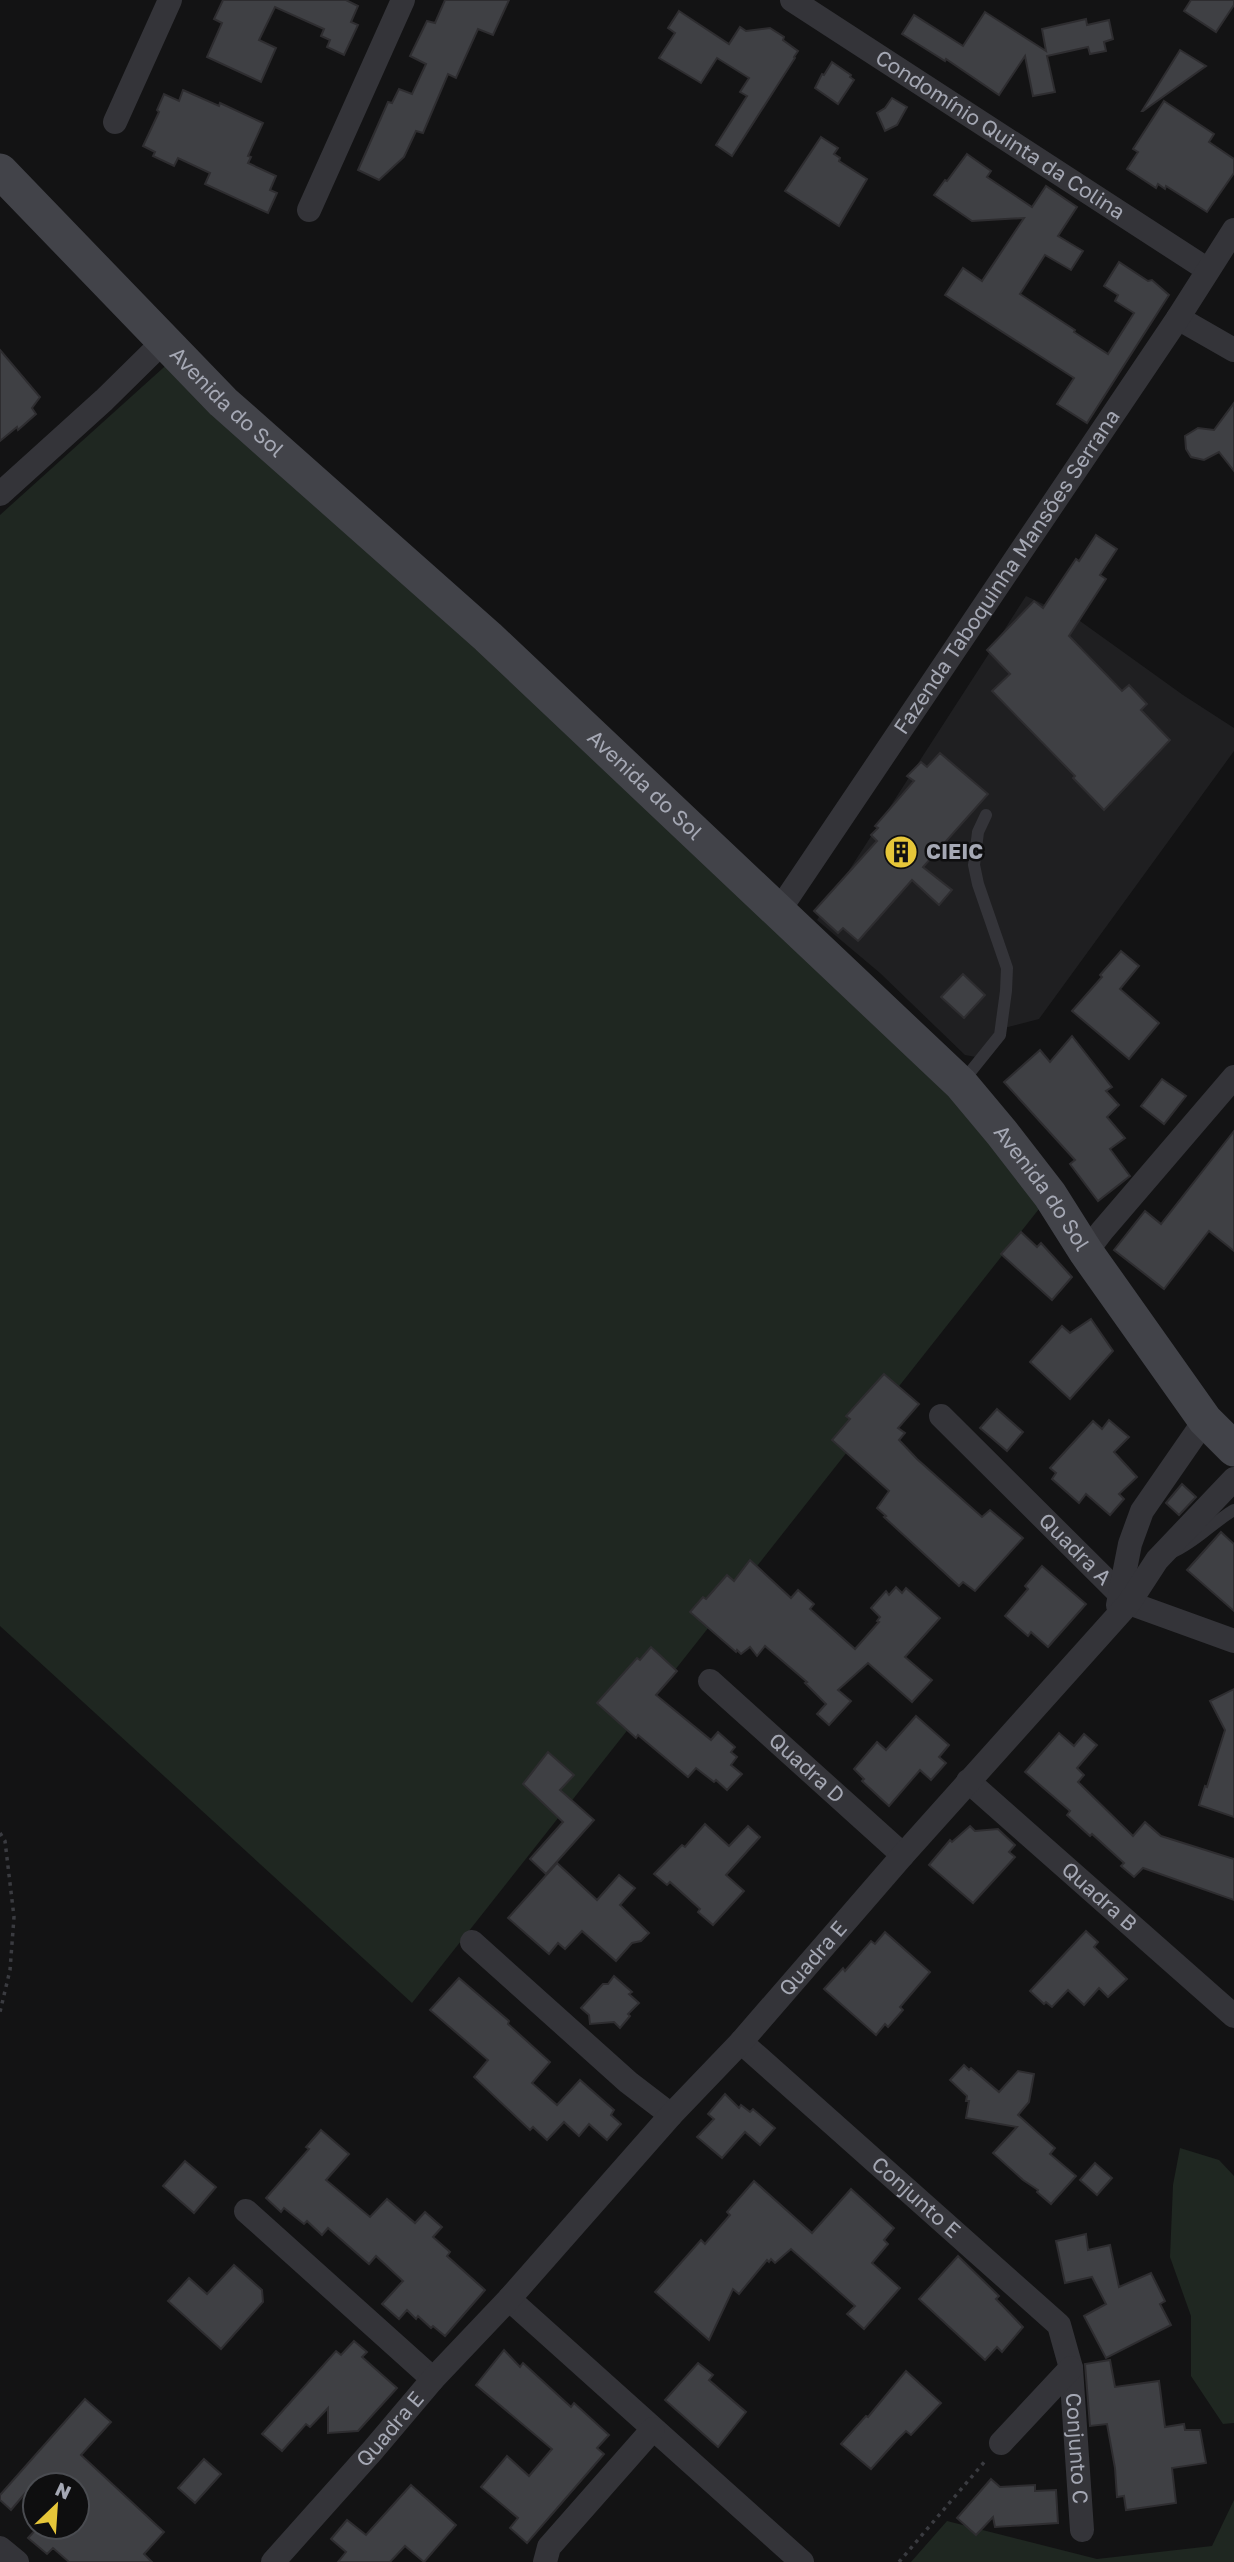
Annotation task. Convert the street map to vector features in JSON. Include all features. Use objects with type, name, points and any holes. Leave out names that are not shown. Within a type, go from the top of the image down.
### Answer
[{"type":"street","points":[[115,122],[170,0]]},
{"type":"street","points":[[309,210],[403,0]]},
{"type":"street","name":"Condomínio Quinta da Colina","points":[[792,0],[1208,270]]},
{"type":"street","name":"Avenida do Sol","points":[[0,171],[223,402],[488,637],[961,1084],[1050,1195],[1086,1252],[1205,1420],[1234,1449]]},
{"type":"street","name":"Fazenda Taboquinha Mansões Serrana","points":[[778,912],[1178,318],[1234,230]]},
{"type":"street","points":[[1178,318],[1234,350]]},
{"type":"street","points":[[0,494],[104,400],[165,340]]},
{"type":"street","points":[[1086,1252],[1234,1077]]},
{"type":"street","name":"Quadra A","points":[[941,1416],[1122,1604],[1234,1641]]},
{"type":"street","points":[[1122,1604],[1130,1544],[1142,1511],[1205,1420]]},
{"type":"street","name":"Quadra E","points":[[273,2562],[433,2379],[509,2299],[671,2115],[741,2042],[1122,1604],[1157,1560],[1234,1479]]},
{"type":"street","name":"Quadra D","points":[[710,1681],[903,1855]]},
{"type":"street","name":"Quadra B","points":[[968,1781],[1233,2012]]},
{"type":"street","points":[[472,1942],[597,2056],[671,2115]]},
{"type":"street","name":"Conjunto E","points":[[741,2042],[1059,2325],[1071,2368]]},
{"type":"street","points":[[246,2211],[433,2379]]},
{"type":"street","points":[[509,2299],[802,2562]]},
{"type":"street","points":[[1001,2442],[1071,2368]]},
{"type":"street","name":"Conjunto C","points":[[1071,2368],[1082,2530]]},
{"type":"street","points":[[545,2562],[549,2546],[653,2429]]},
{"type":"street","points":[[0,2548],[17,2562]]},
{"type":"lane","points":[[961,1084],[1000,1035],[1006,991],[1007,968],[974,865],[978,832],[986,815]]},
{"type":"lane","points":[[1157,1560],[1189,1545],[1215,1521],[1234,1510]]},
{"type":"path","points":[[0,1833],[5,1841],[14,1917],[10,1970],[0,2012]]},
{"type":"path","points":[[899,2562],[1001,2442]]},
{"type":"shaded area","points":[[183,350],[1050,1195],[412,2003],[0,1626],[0,515]]},
{"type":"shaded area","points":[[1026,596],[1080,621],[1234,728],[1234,751],[1039,1019],[1004,1028],[976,1057],[965,1055],[880,973],[817,920]]},
{"type":"shaded area","points":[[1180,2148],[1219,2160],[1234,2176],[1234,2423],[1223,2424],[1191,2376],[1191,2316],[1170,2257],[1173,2185]]},
{"type":"shaded area","points":[[1234,2500],[1234,2562],[911,2562],[947,2521],[1097,2559],[1212,2546]]},
{"type":"building","points":[[223,0],[346,0],[358,6],[351,22],[358,25],[344,55],[327,47],[330,40],[321,36],[324,29],[275,7],[259,40],[276,48],[261,82],[207,57],[222,23],[214,19]]},
{"type":"building","points":[[445,0],[509,0],[493,35],[478,29],[456,78],[448,74],[423,133],[416,131],[404,157],[379,180],[358,170],[388,102],[392,103],[399,89],[412,94],[426,64],[410,56],[427,21],[435,23]]},
{"type":"building","points":[[1191,0],[1234,0],[1234,5],[1216,32],[1184,11]]},
{"type":"building","points":[[679,11],[729,44],[740,27],[746,31],[770,28],[798,51],[732,156],[716,145],[747,96],[740,92],[749,78],[717,58],[701,83],[659,58],[675,33],[668,28]]},
{"type":"building","points":[[985,12],[1046,51],[1042,29],[1086,19],[1087,25],[1109,20],[1113,39],[1104,42],[1106,51],[1090,54],[1088,47],[1047,56],[1055,92],[1033,96],[1025,56],[999,95],[946,59],[945,61],[902,34],[914,15],[963,46]]},
{"type":"building","points":[[1180,50],[1206,66],[1142,111]]},
{"type":"building","points":[[832,62],[854,80],[838,104],[815,88]]},
{"type":"building","points":[[183,90],[263,123],[248,156],[251,157],[248,163],[276,176],[270,190],[277,193],[268,213],[205,184],[210,173],[178,158],[174,166],[153,156],[155,152],[143,146],[159,112],[157,110],[164,94],[179,101]]},
{"type":"building","points":[[892,98],[907,107],[897,125],[885,131],[877,113],[885,108]]},
{"type":"building","points":[[1164,101],[1214,134],[1209,142],[1234,159],[1234,173],[1207,212],[1166,186],[1165,189],[1158,184],[1156,188],[1127,169],[1138,152],[1133,149]]},
{"type":"building","points":[[821,137],[838,148],[834,154],[840,158],[839,161],[867,179],[839,226],[785,191]]},
{"type":"building","points":[[967,154],[991,171],[987,177],[1032,207],[1046,186],[1077,207],[1058,236],[1083,251],[1071,270],[1045,255],[1020,294],[1075,330],[1074,332],[1108,354],[1134,313],[1115,301],[1118,295],[1104,286],[1119,262],[1148,281],[1152,280],[1169,295],[1087,423],[1057,404],[1074,378],[945,295],[963,268],[982,281],[1024,218],[972,221],[934,195]]},
{"type":"building","points":[[0,350],[40,397],[32,408],[36,414],[0,441]]},
{"type":"building","points":[[1234,403],[1234,471],[1219,452],[1204,460],[1191,457],[1186,449],[1185,436],[1198,428],[1214,430]]},
{"type":"building","points":[[1096,535],[1117,549],[1100,575],[1106,579],[1069,636],[1122,691],[1129,685],[1147,704],[1141,710],[1170,740],[1104,810],[1073,778],[1075,776],[992,691],[1010,674],[987,650],[1034,601],[1043,608]]},
{"type":"building","name":"CIEIC","points":[[940,753],[988,794],[923,867],[952,890],[939,905],[912,880],[858,941],[843,928],[838,933],[814,911],[877,841],[871,835],[878,828],[875,826],[914,781],[907,776],[921,762],[927,767]]},
{"type":"building","points":[[1121,951],[1139,966],[1120,989],[1159,1023],[1129,1059],[1072,1011]]},
{"type":"building","points":[[963,974],[985,995],[964,1018],[941,997]]},
{"type":"building","points":[[1072,1036],[1112,1087],[1106,1091],[1119,1105],[1107,1117],[1125,1138],[1110,1149],[1130,1176],[1098,1201],[1070,1164],[1075,1160],[1004,1082],[1040,1050],[1050,1062]]},
{"type":"building","points":[[1162,1079],[1186,1096],[1164,1124],[1141,1106]]},
{"type":"building","points":[[1234,1131],[1234,1251],[1209,1231],[1164,1289],[1114,1250],[1145,1211],[1161,1224]]},
{"type":"building","points":[[1021,1232],[1037,1247],[1041,1243],[1072,1277],[1052,1300],[1001,1254]]},
{"type":"building","points":[[1091,1319],[1113,1351],[1070,1399],[1030,1362],[1062,1326],[1070,1333]]},
{"type":"building","points":[[884,1374],[919,1404],[898,1428],[905,1433],[899,1440],[982,1517],[990,1510],[1023,1538],[975,1591],[963,1582],[959,1586],[884,1517],[886,1516],[877,1508],[889,1491],[832,1440],[850,1419],[846,1416]]},
{"type":"building","points":[[997,1409],[1023,1432],[1007,1451],[980,1428]]},
{"type":"building","points":[[1109,1420],[1129,1437],[1114,1452],[1137,1477],[1119,1494],[1124,1499],[1110,1515],[1086,1494],[1079,1503],[1052,1479],[1056,1473],[1050,1468],[1093,1421],[1102,1429]]},
{"type":"building","points":[[1182,1484],[1196,1497],[1179,1515],[1166,1503]]},
{"type":"building","points":[[1221,1532],[1234,1544],[1234,1611],[1187,1570]]},
{"type":"building","points":[[750,1560],[791,1598],[798,1590],[814,1604],[810,1609],[855,1649],[879,1622],[877,1621],[880,1617],[871,1608],[886,1591],[889,1595],[896,1587],[902,1593],[906,1588],[940,1618],[905,1657],[932,1680],[912,1702],[868,1663],[838,1690],[851,1701],[829,1725],[817,1714],[826,1704],[805,1683],[807,1682],[765,1646],[757,1656],[750,1647],[741,1654],[737,1650],[736,1652],[690,1612],[703,1597],[706,1599],[727,1575],[734,1581]]},
{"type":"building","points":[[1042,1566],[1086,1604],[1048,1647],[1031,1632],[1028,1636],[1005,1616],[1028,1589],[1025,1586]]},
{"type":"building","points":[[651,1647],[677,1671],[656,1695],[711,1740],[718,1732],[735,1747],[731,1752],[737,1757],[731,1765],[742,1774],[727,1790],[696,1768],[688,1777],[638,1735],[636,1738],[597,1703],[637,1658],[640,1660]]},
{"type":"building","points":[[1234,1689],[1234,1817],[1199,1805],[1225,1730],[1210,1701]]},
{"type":"building","points":[[916,1716],[949,1745],[939,1757],[946,1763],[931,1780],[920,1770],[889,1806],[862,1781],[864,1779],[854,1769],[877,1742],[886,1750]]},
{"type":"building","points":[[1059,1733],[1074,1746],[1084,1734],[1097,1745],[1077,1768],[1084,1775],[1078,1782],[1133,1836],[1145,1822],[1161,1836],[1234,1859],[1234,1900],[1143,1868],[1134,1877],[1121,1866],[1124,1863],[1067,1815],[1070,1811],[1025,1772]]},
{"type":"building","points":[[548,1752],[574,1775],[560,1790],[594,1820],[546,1874],[530,1859],[563,1822],[523,1784]]},
{"type":"building","points":[[705,1824],[729,1846],[748,1826],[760,1837],[726,1875],[744,1891],[713,1925],[698,1912],[700,1909],[670,1882],[667,1885],[654,1874],[682,1845],[685,1847]]},
{"type":"building","points":[[970,1826],[975,1831],[998,1829],[1015,1845],[1009,1852],[1015,1857],[973,1903],[929,1865],[950,1840],[952,1842]]},
{"type":"building","points":[[557,1863],[597,1900],[619,1875],[635,1888],[620,1905],[649,1933],[641,1941],[632,1943],[616,1961],[582,1931],[565,1949],[558,1943],[549,1954],[508,1918]]},
{"type":"building","points":[[1086,1931],[1098,1942],[1094,1947],[1127,1979],[1108,1997],[1099,1988],[1084,2005],[1068,1990],[1052,2007],[1046,2002],[1044,2004],[1030,1991]]},
{"type":"building","points":[[885,1932],[930,1972],[900,2007],[903,2010],[888,2027],[885,2024],[876,2035],[824,1989],[843,1968],[845,1971],[871,1941],[875,1944]]},
{"type":"building","points":[[614,1976],[632,1992],[629,1994],[639,2003],[628,2014],[630,2016],[620,2028],[614,2022],[590,2024],[589,2015],[581,2008]]},
{"type":"building","points":[[459,1978],[509,2021],[508,2024],[550,2062],[532,2083],[557,2105],[580,2080],[614,2110],[611,2115],[621,2124],[607,2140],[589,2124],[579,2136],[564,2122],[547,2140],[533,2127],[530,2130],[474,2077],[488,2060],[430,2010]]},
{"type":"building","points":[[964,2065],[999,2092],[1018,2071],[1034,2074],[1029,2102],[1018,2115],[1055,2148],[1050,2154],[1076,2176],[1051,2204],[993,2153],[1017,2127],[966,2118],[969,2101],[966,2101],[967,2096],[950,2080]]},
{"type":"building","points":[[725,2094],[739,2108],[741,2105],[750,2112],[753,2109],[775,2128],[760,2145],[745,2132],[722,2158],[697,2137],[714,2119],[708,2114]]},
{"type":"building","points":[[321,2130],[349,2154],[326,2180],[370,2217],[387,2199],[415,2223],[425,2212],[442,2227],[433,2237],[450,2252],[447,2256],[485,2290],[445,2336],[418,2316],[416,2319],[407,2310],[399,2319],[382,2304],[403,2281],[376,2256],[369,2264],[328,2228],[322,2235],[307,2221],[304,2224],[284,2208],[281,2212],[266,2198],[309,2149],[306,2147]]},
{"type":"building","points":[[185,2161],[216,2187],[194,2213],[163,2186]]},
{"type":"building","points":[[1095,2163],[1112,2178],[1097,2195],[1080,2180]]},
{"type":"building","points":[[754,2181],[812,2233],[851,2189],[894,2228],[884,2240],[888,2244],[872,2263],[900,2288],[864,2329],[847,2314],[855,2306],[791,2249],[775,2263],[771,2259],[769,2262],[767,2260],[739,2294],[733,2289],[709,2340],[655,2292],[701,2240],[705,2244],[730,2215],[727,2212]]},
{"type":"building","points":[[1086,2234],[1088,2250],[1110,2245],[1119,2287],[1151,2273],[1165,2301],[1160,2304],[1171,2325],[1106,2358],[1084,2316],[1106,2304],[1092,2277],[1065,2283],[1056,2241]]},
{"type":"building","points":[[958,2256],[999,2296],[996,2299],[1023,2327],[1002,2352],[997,2347],[985,2360],[919,2299]]},
{"type":"building","points":[[234,2265],[262,2290],[263,2302],[221,2349],[168,2301],[189,2278],[207,2294]]},
{"type":"building","points":[[354,2341],[367,2352],[362,2357],[397,2388],[358,2431],[328,2433],[328,2408],[310,2427],[306,2424],[282,2451],[262,2434],[336,2351],[341,2355]]},
{"type":"building","points":[[504,2350],[520,2367],[523,2363],[571,2407],[574,2403],[609,2435],[597,2448],[604,2454],[527,2543],[510,2528],[518,2518],[481,2487],[507,2456],[529,2476],[552,2449],[476,2385]]},
{"type":"building","points":[[1110,2360],[1115,2387],[1159,2381],[1165,2427],[1184,2424],[1185,2430],[1200,2430],[1206,2463],[1172,2468],[1176,2503],[1126,2510],[1124,2496],[1117,2497],[1107,2424],[1090,2426],[1085,2364]]},
{"type":"building","points":[[698,2363],[713,2375],[709,2380],[746,2412],[718,2447],[665,2400]]},
{"type":"building","points":[[906,2371],[941,2403],[911,2435],[906,2431],[871,2469],[841,2444],[866,2416],[868,2417]]},
{"type":"building","points":[[85,2399],[111,2422],[81,2455],[164,2532],[144,2554],[152,2562],[69,2562],[53,2548],[47,2554],[32,2541],[91,2541],[91,2471],[21,2471]]},
{"type":"building","points":[[204,2459],[221,2474],[195,2503],[178,2488]]},
{"type":"building","points":[[21,2471],[21,2498],[11,2510],[0,2500],[0,2495]]},
{"type":"building","points":[[991,2479],[1000,2487],[1035,2485],[1035,2491],[1056,2490],[1058,2523],[995,2527],[993,2517],[976,2535],[957,2518]]},
{"type":"building","points":[[411,2485],[456,2525],[424,2562],[405,2546],[390,2562],[338,2562],[346,2552],[331,2539],[347,2520],[366,2535]]},
{"type":"place","name":"CIEIC","points":[[901,852]]}]
